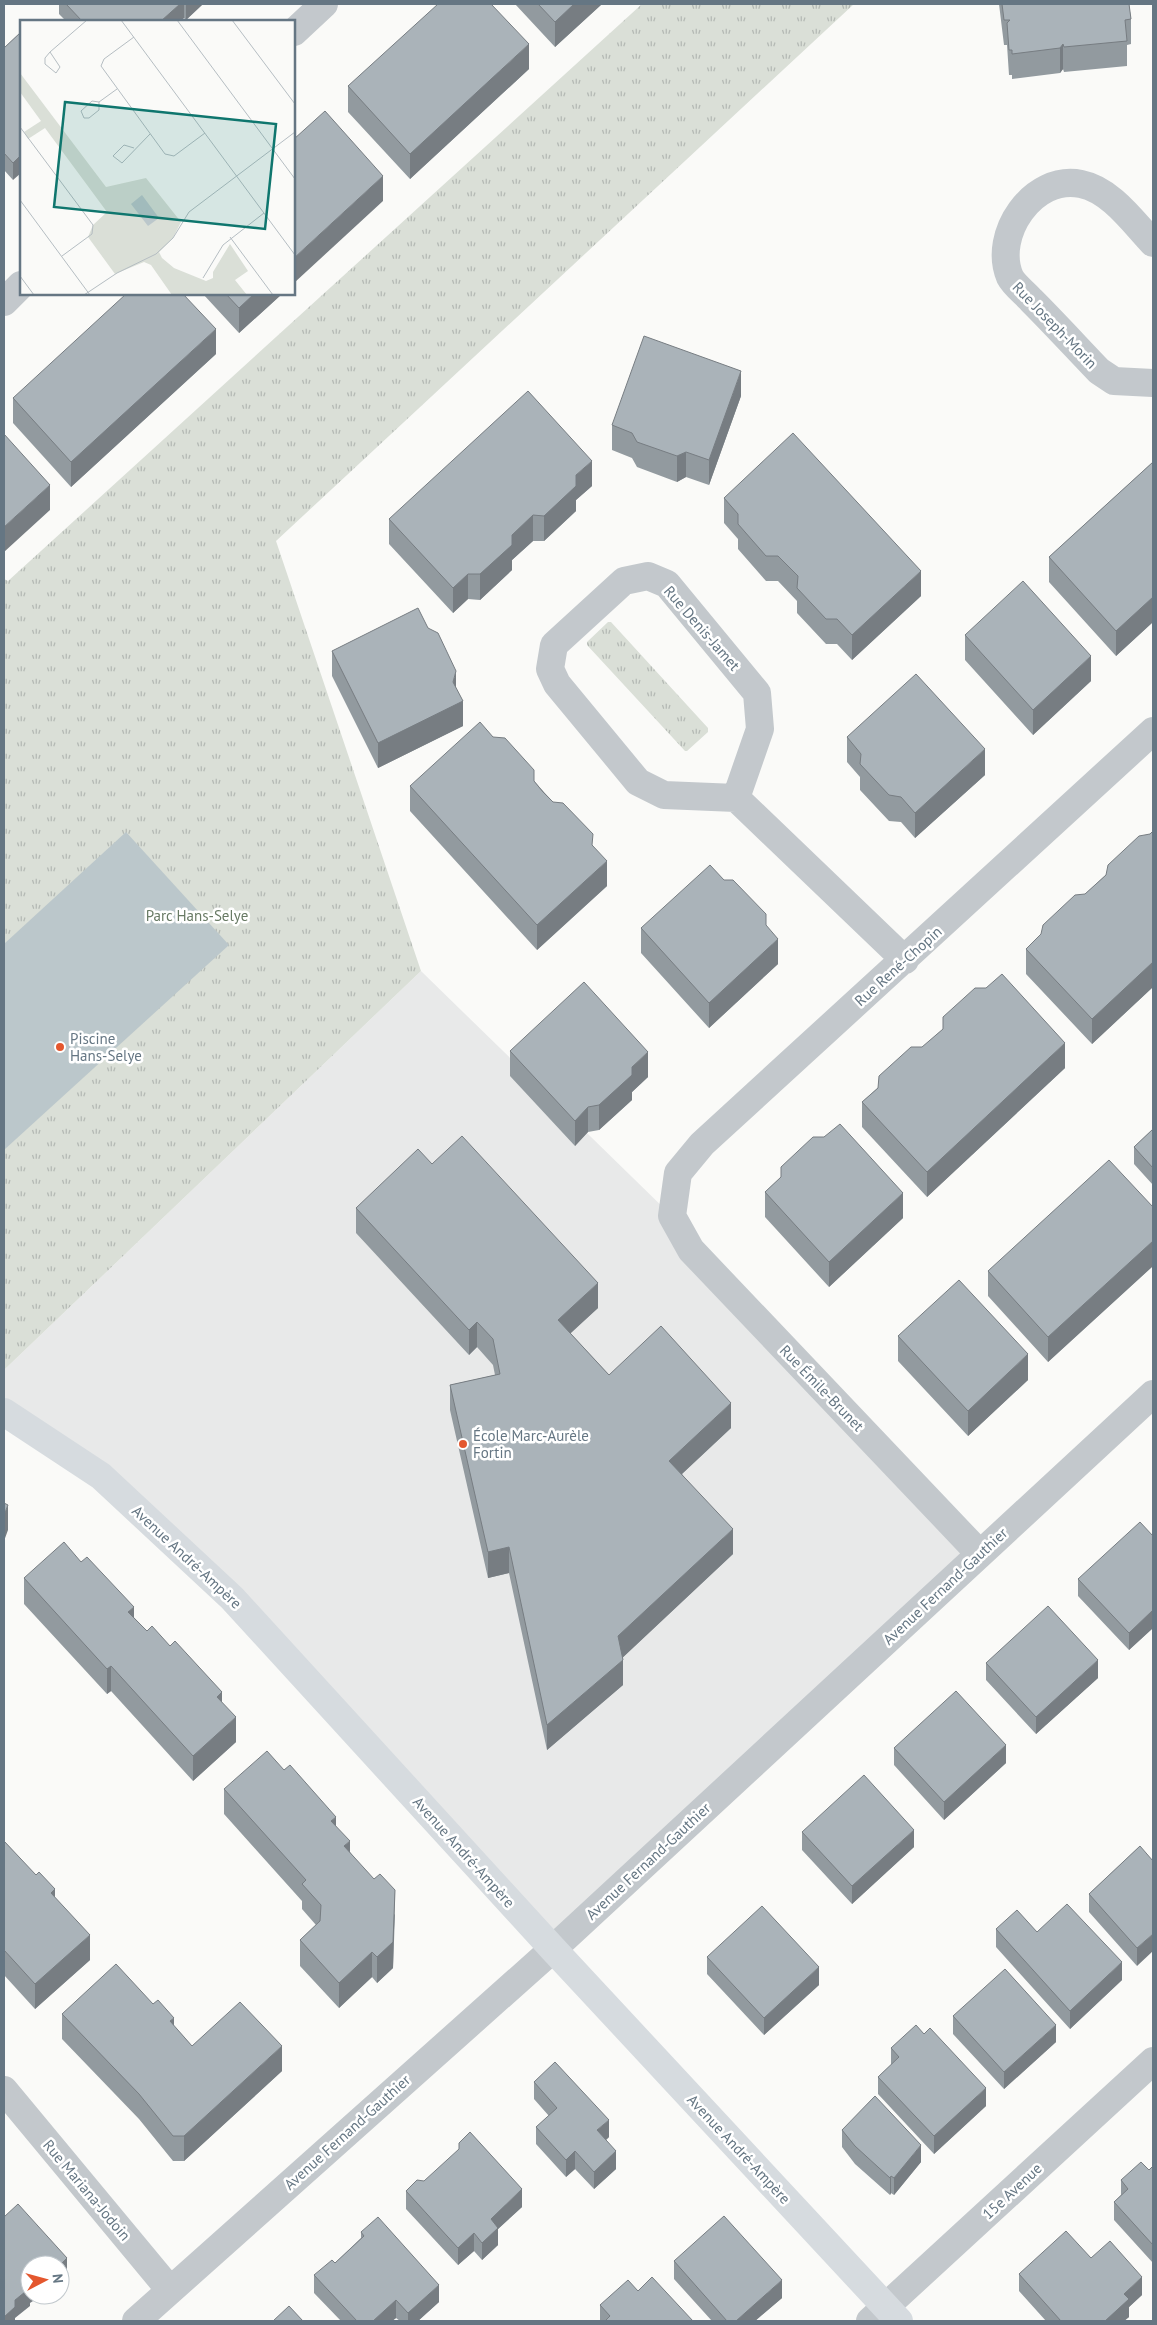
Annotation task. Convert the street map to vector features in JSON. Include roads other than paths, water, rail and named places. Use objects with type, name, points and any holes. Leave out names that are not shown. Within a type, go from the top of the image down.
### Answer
[{"type":"street","points":[[295,31],[324,4]]},
{"type":"street","name":"Rue Joseph-Morin","points":[[1153,244],[1105,194],[1081,184],[1058,185],[1028,200],[1010,228],[1005,254],[1011,278],[1099,371],[1114,381],[1153,383]]},
{"type":"street","points":[[4,302],[20,286]]},
{"type":"street","name":"Rue Denis-Jamet","points":[[648,576],[667,584],[757,693],[760,729],[736,798],[664,795],[638,782],[557,684],[550,669],[554,645],[624,581],[648,576]]},
{"type":"street","name":"Rue René-Chopin","points":[[672,1216],[678,1173],[702,1144],[1153,731]]},
{"type":"street","points":[[736,798],[905,960]]},
{"type":"street","name":"Rue Émile-Brunet","points":[[672,1216],[691,1250],[980,1554]]},
{"type":"street","name":"Avenue Fernand-Gauthier","points":[[136,2321],[553,1949],[1153,1394]]},
{"type":"street","name":"Avenue André-Ampère","points":[[4,1412],[101,1476],[232,1598],[553,1949],[884,2316]]},
{"type":"street","name":"15e Avenue","points":[[884,2316],[1153,2061]]},
{"type":"street","name":"Rue Mariana-Jodoin","points":[[4,2090],[170,2290]]},
{"type":"place","name":"Piscine Hans-Selye","points":[[60,1047]]},
{"type":"place","name":"École Marc-Aurèle Fortin","points":[[463,1444]]},
{"type":"park label","name":"Parc Hans-Selye","points":[[197,915]]}]
